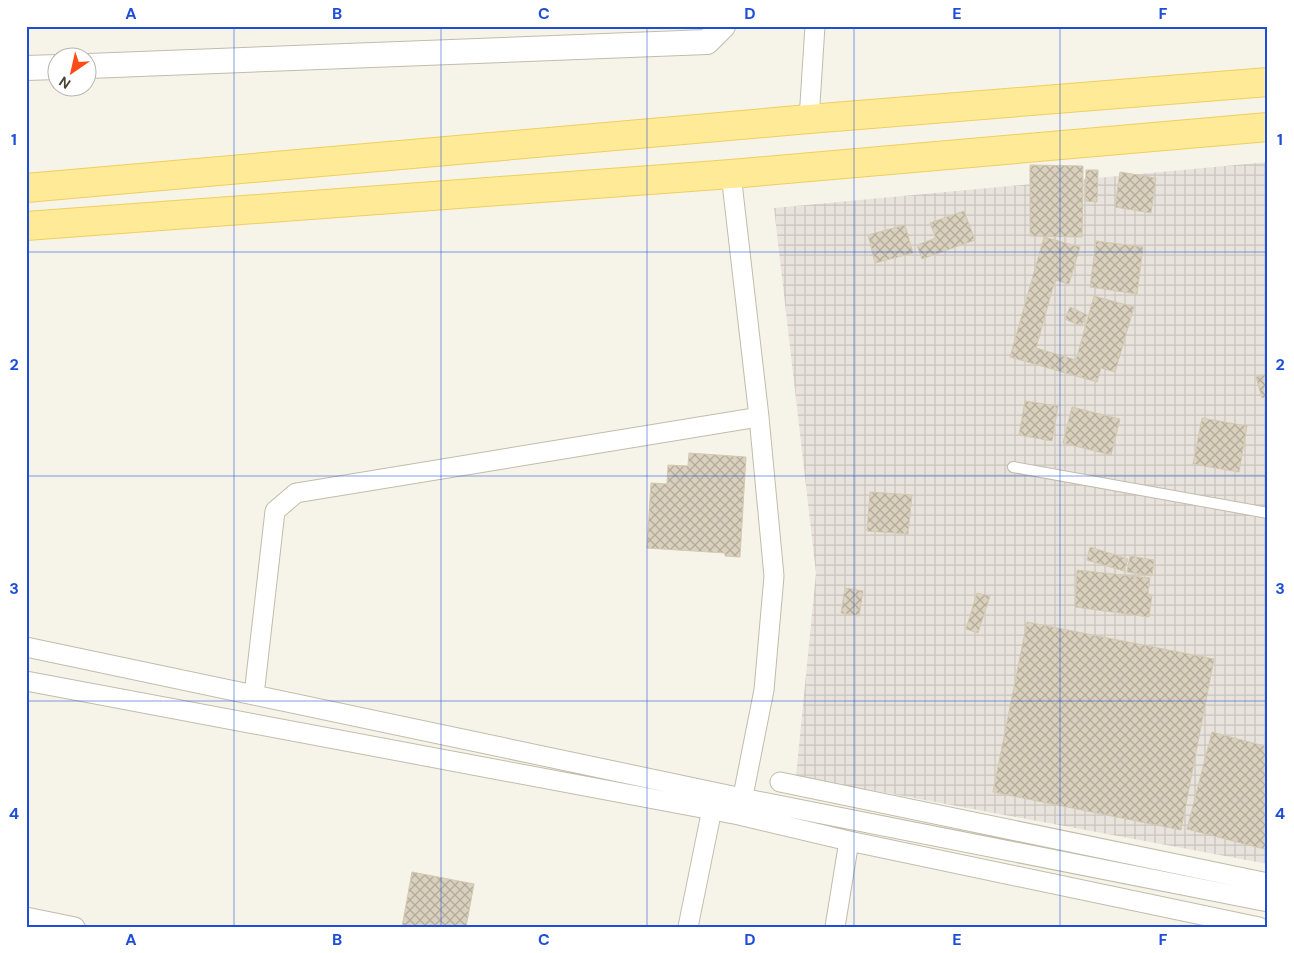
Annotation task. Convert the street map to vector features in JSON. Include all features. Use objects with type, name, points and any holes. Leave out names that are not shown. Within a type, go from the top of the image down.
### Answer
[{"type":"main road","points":[[26,188],[809,119],[1268,82]]},
{"type":"main road","points":[[26,226],[731,174],[1268,127]]},
{"type":"street","points":[[98,66],[707,42],[723,26]]},
{"type":"street","points":[[809,119],[815,26]]},
{"type":"street","points":[[26,68],[48,67]]},
{"type":"street","points":[[731,174],[759,417],[774,576],[764,690],[741,806]]},
{"type":"street","points":[[254,695],[275,511],[296,493],[759,417]]},
{"type":"street","points":[[26,648],[254,695],[741,806],[1268,902]]},
{"type":"street","points":[[26,681],[712,810],[741,806],[849,841],[1259,927]]},
{"type":"street","points":[[780,782],[1268,882]]},
{"type":"street","points":[[688,927],[712,810]]},
{"type":"street","points":[[835,927],[849,841]]},
{"type":"street","points":[[26,917],[75,927]]},
{"type":"lane","points":[[1013,467],[1268,513]]},
{"type":"shaded area","points":[[1268,162],[1268,864],[796,776],[816,573],[774,208]]},
{"type":"building","points":[[1030,165],[1083,166],[1082,237],[1030,236]]},
{"type":"building","points":[[1086,170],[1098,170],[1097,202],[1085,201]]},
{"type":"building","points":[[1120,172],[1156,178],[1151,213],[1115,207]]},
{"type":"building","points":[[964,211],[975,240],[922,259],[917,245],[936,238],[930,223]]},
{"type":"building","points":[[905,225],[913,253],[875,263],[868,235]]},
{"type":"building","points":[[1044,237],[1080,247],[1069,284],[1055,280],[1036,348],[1076,360],[1094,296],[1134,307],[1115,372],[1101,368],[1097,382],[1010,357]]},
{"type":"building","points":[[1096,241],[1143,247],[1137,294],[1090,287]]},
{"type":"building","points":[[1070,307],[1087,315],[1081,326],[1065,319]]},
{"type":"building","points":[[1268,374],[1268,396],[1262,398],[1256,377]]},
{"type":"building","points":[[1025,401],[1058,406],[1052,441],[1019,435]]},
{"type":"building","points":[[1072,407],[1120,419],[1111,455],[1063,443]]},
{"type":"building","points":[[1202,418],[1247,426],[1239,472],[1193,464]]},
{"type":"building","points":[[689,453],[746,457],[740,557],[725,556],[725,553],[647,548],[651,483],[667,484],[668,465],[688,466]]},
{"type":"building","points":[[870,492],[912,495],[908,534],[867,531]]},
{"type":"building","points":[[1090,547],[1128,559],[1124,571],[1087,560]]},
{"type":"building","points":[[1130,556],[1154,560],[1152,576],[1127,572]]},
{"type":"building","points":[[1077,570],[1150,578],[1148,594],[1152,595],[1149,617],[1075,607]]},
{"type":"building","points":[[845,588],[863,591],[859,616],[841,613]]},
{"type":"building","points":[[977,593],[990,596],[978,633],[966,629]]},
{"type":"building","points":[[1027,622],[1214,659],[1181,830],[993,792]]},
{"type":"building","points":[[1212,732],[1268,747],[1268,850],[1187,829]]},
{"type":"building","points":[[412,872],[474,884],[466,927],[402,927]]}]
